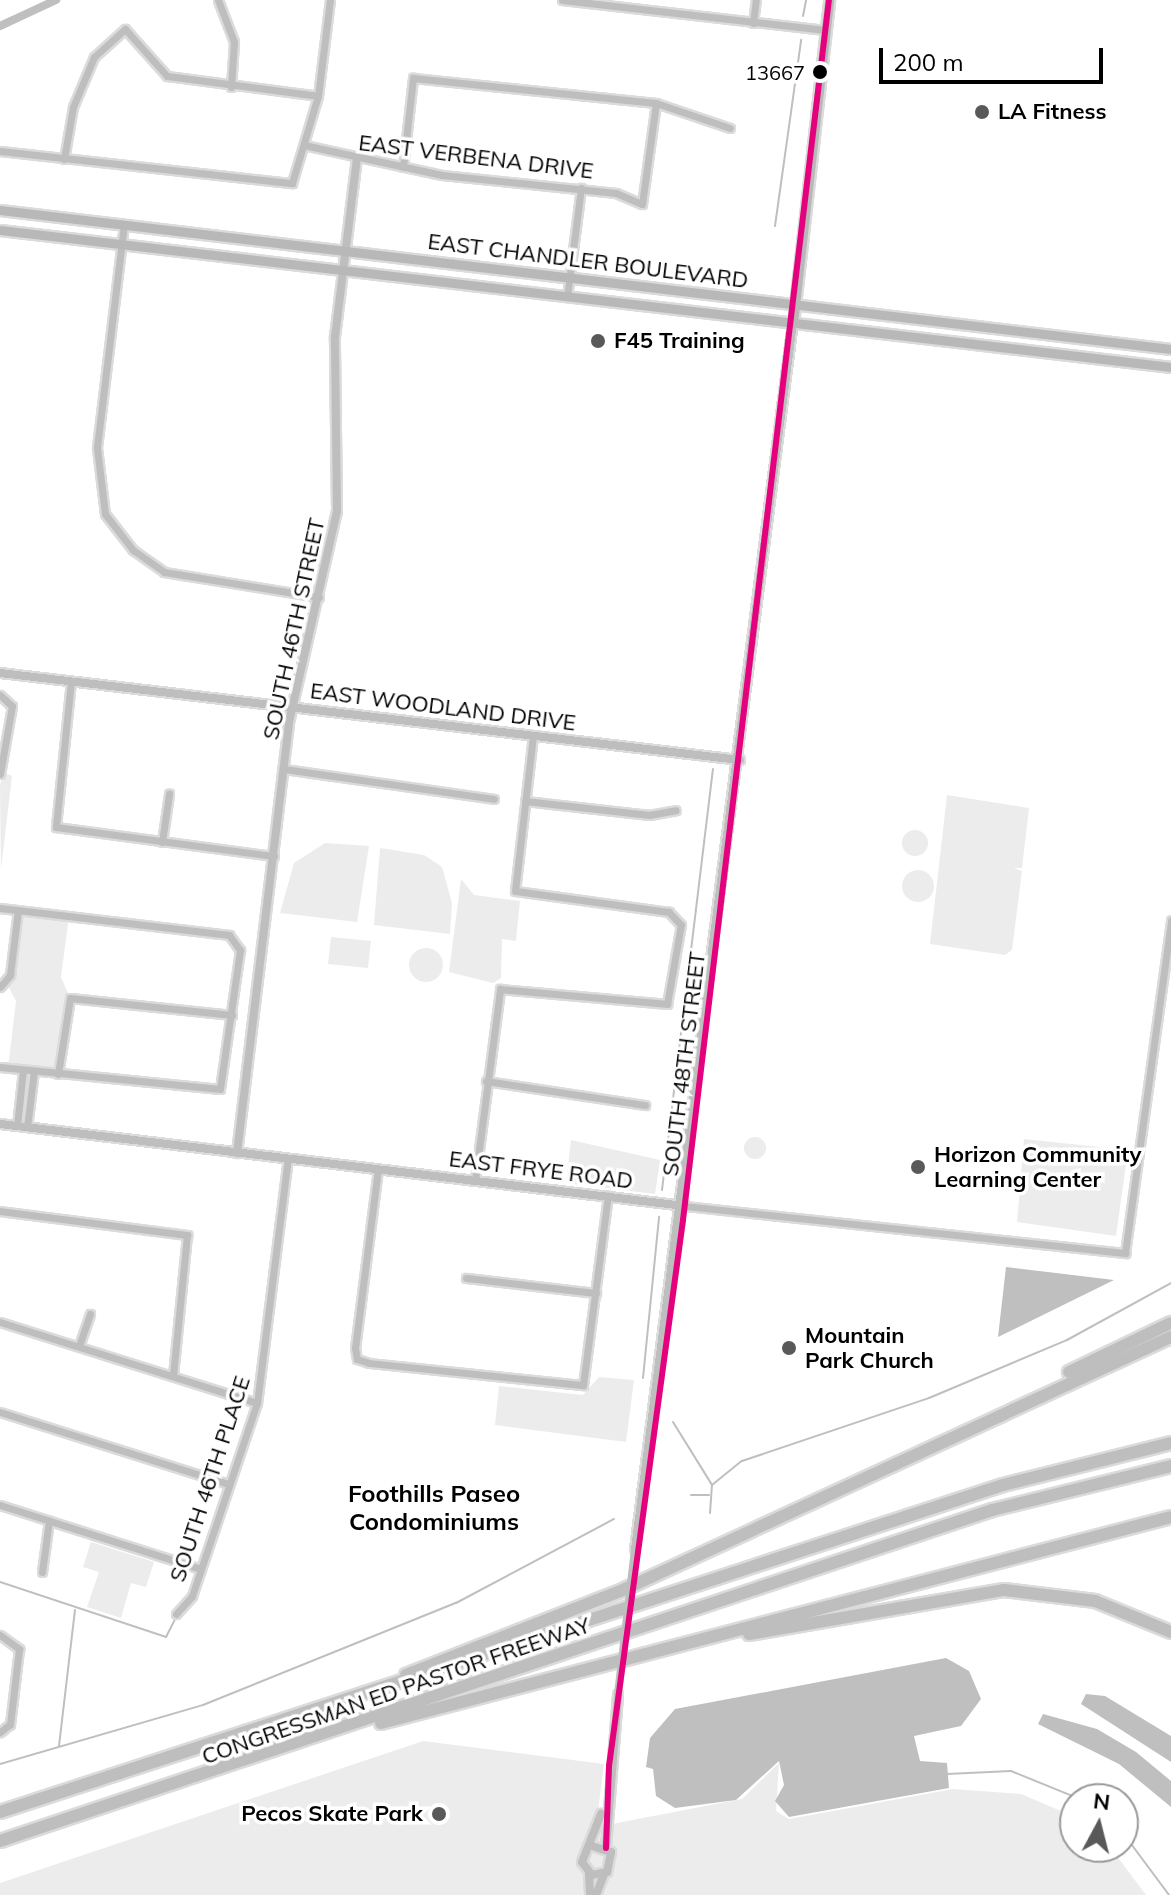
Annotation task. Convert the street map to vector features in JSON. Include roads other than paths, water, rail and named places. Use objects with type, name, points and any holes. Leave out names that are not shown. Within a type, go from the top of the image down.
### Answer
[{"type":"highway","points":[[283,1720],[598,1601],[985,1417],[1171,1323]]},
{"type":"highway","points":[[985,1417],[1171,1337]]},
{"type":"highway","name":"CONGRESSMAN ED PASTOR FREEWAY","points":[[0,1812],[1029,1477],[1171,1443]]},
{"type":"highway","name":"CONGRESSMAN ED PASTOR FREEWAY","points":[[0,1841],[294,1746],[992,1510],[1171,1466]]},
{"type":"highway","points":[[294,1746],[1171,1517]]},
{"type":"highway","points":[[663,1650],[1004,1590],[1095,1601],[1171,1632]]},
{"type":"main road","name":"SOUTH 48TH STREET","points":[[793,323],[829,0]]},
{"type":"main road","name":"EAST CHANDLER BOULEVARD","points":[[0,210],[1171,349]]},
{"type":"main road","name":"EAST CHANDLER BOULEVARD","points":[[0,230],[1171,367]]},
{"type":"street","points":[[218,0],[230,10],[231,87]]},
{"type":"street","points":[[0,151],[292,183],[318,96],[330,0]]},
{"type":"street","points":[[562,0],[825,30]]},
{"type":"street","points":[[753,23],[756,0]]},
{"type":"street","points":[[64,159],[73,107],[94,57],[125,29],[167,76],[231,87],[318,96]]},
{"type":"street","points":[[403,167],[413,78],[656,103],[730,128]]},
{"type":"street","name":"EAST VERBENA DRIVE","points":[[304,145],[403,167],[581,188],[642,204],[656,103]]},
{"type":"street","name":"SOUTH 46TH STREET","points":[[237,1153],[292,707],[319,597],[338,499],[334,361],[357,159]]},
{"type":"street","points":[[567,297],[581,188]]},
{"type":"street","points":[[124,224],[97,478],[105,514],[133,550],[190,581],[319,597]]},
{"type":"street","name":"SOUTH 48TH STREET","points":[[592,1846],[605,1798],[635,1549],[685,1206],[793,323]]},
{"type":"street","name":"EAST WOODLAND DRIVE","points":[[0,673],[740,760]]},
{"type":"street","points":[[71,681],[56,827],[274,856]]},
{"type":"street","points":[[0,695],[9,698],[1,773]]},
{"type":"street","points":[[475,1180],[500,989],[667,1004],[678,917],[515,891],[533,735]]},
{"type":"street","points":[[284,769],[494,799]]},
{"type":"street","points":[[162,842],[169,794]]},
{"type":"street","points":[[525,801],[649,815],[676,810]]},
{"type":"street","points":[[0,908],[238,940],[232,1015],[220,1089],[0,1067]]},
{"type":"street","points":[[4,985],[18,910]]},
{"type":"street","name":"EAST FRYE ROAD","points":[[0,1124],[685,1206],[1125,1253],[1171,920]]},
{"type":"street","points":[[58,1074],[70,998],[232,1015]]},
{"type":"street","points":[[17,1126],[23,1070]]},
{"type":"street","points":[[27,1127],[34,1071]]},
{"type":"street","points":[[486,1081],[645,1105]]},
{"type":"street","points":[[20,1098],[31,1100]]},
{"type":"street","name":"SOUTH 46TH PLACE","points":[[176,1614],[201,1569],[257,1403],[288,1159]]},
{"type":"street","points":[[378,1169],[357,1359],[583,1385],[608,1196]]},
{"type":"street","points":[[0,1211],[187,1235],[173,1376]]},
{"type":"street","points":[[466,1278],[596,1293]]},
{"type":"street","points":[[79,1346],[90,1314]]},
{"type":"street","points":[[0,1322],[257,1403]]},
{"type":"street","points":[[0,1412],[228,1484]]},
{"type":"street","points":[[0,1505],[201,1569]]},
{"type":"street","points":[[42,1572],[49,1520]]},
{"type":"street","points":[[0,1635],[17,1644],[4,1732]]},
{"type":"street","name":"SOUTH 48TH STREET","points":[[605,1798],[606,1848]]},
{"type":"street","points":[[592,1846],[606,1848],[613,1861],[593,1895],[589,1874],[582,1860],[592,1846]]},
{"type":"street","points":[[589,1874],[604,1874]]},
{"type":"waterway","points":[[0,26],[56,0]]},
{"type":"waterway","points":[[803,16],[806,0]]},
{"type":"waterway","points":[[775,226],[801,40]]},
{"type":"waterway","points":[[662,1190],[713,769]]},
{"type":"waterway","points":[[643,1378],[659,1217]]},
{"type":"waterway","points":[[710,1513],[712,1485],[742,1461],[929,1398],[1067,1340],[1171,1283]]},
{"type":"waterway","points":[[673,1422],[712,1485]]},
{"type":"waterway","points":[[691,1495],[709,1495]]},
{"type":"waterway","points":[[0,1764],[203,1705],[456,1603],[614,1519]]},
{"type":"waterway","points":[[0,1582],[166,1637],[176,1617]]},
{"type":"waterway","points":[[59,1746],[75,1610]]},
{"type":"waterway","points":[[947,1774],[1011,1771],[1059,1790]]},
{"type":"waterway","points":[[1139,1855],[1169,1895]]},
{"type":"place","name":"13667","points":[[820,72]]},
{"type":"place","name":"LA Fitness","points":[[982,112]]},
{"type":"place","name":"F45 Training","points":[[598,341]]},
{"type":"place","name":"Horizon Community Learning Center","points":[[918,1167]]},
{"type":"place","name":"Mountain Park Church","points":[[789,1348]]},
{"type":"place","name":"Pecos Skate Park","points":[[439,1814]]},
{"type":"district","name":"Foothills Paseo Condominiums","points":[[434,1508]]}]
